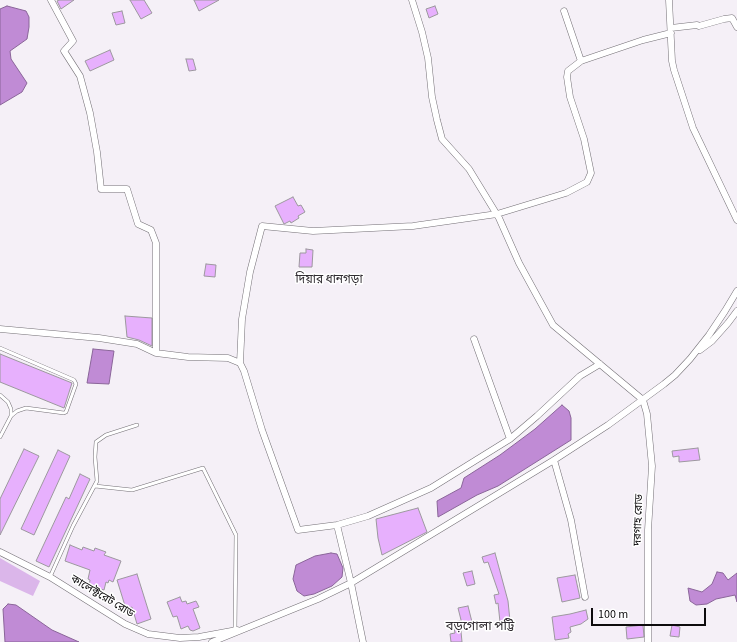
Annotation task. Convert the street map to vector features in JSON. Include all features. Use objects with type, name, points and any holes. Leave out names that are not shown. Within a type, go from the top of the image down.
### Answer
[{"type":"street","points":[[51,0],[73,41],[64,51],[80,76],[90,113],[97,152],[101,189],[127,189],[138,224],[150,230],[156,242],[156,353]]},
{"type":"street","points":[[412,0],[428,58],[432,97],[442,139],[468,170],[496,214],[519,263],[553,325],[643,400]]},
{"type":"street","points":[[669,0],[672,61],[688,116],[737,220]]},
{"type":"street","points":[[564,11],[581,61]]},
{"type":"street","points":[[600,364],[580,376],[538,416],[510,439],[431,488],[368,516],[337,525],[298,530],[240,363],[242,319],[250,272],[262,226],[313,231],[413,226],[496,214],[566,193],[587,182],[591,174],[584,139],[570,98],[567,77],[568,71],[581,61],[671,30],[697,25],[699,26],[732,18],[737,28]]},
{"type":"street","points":[[690,359],[709,335],[737,291]]},
{"type":"street","points":[[212,642],[318,599],[351,582],[554,460],[643,400],[664,384],[690,359],[712,341],[737,311]]},
{"type":"street","points":[[0,328],[107,339],[137,344],[156,353],[188,357],[228,358],[240,363]]},
{"type":"street","points":[[474,339],[510,439]]},
{"type":"street","name":"দরগাহ রোড","points":[[643,400],[647,414],[652,466],[648,530],[648,642]]},
{"type":"street","points":[[554,460],[571,520],[585,597]]},
{"type":"street","points":[[337,525],[351,582],[363,642]]},
{"type":"street","name":"কালেক্টরেট রোড","points":[[0,552],[50,577],[125,624],[148,634],[187,638],[247,629]]},
{"type":"lane","points":[[0,348],[74,380],[76,383],[66,412],[64,413],[30,408],[21,409],[11,416],[0,437]]},
{"type":"lane","points":[[0,395],[6,399],[10,405],[11,416]]},
{"type":"lane","points":[[50,577],[73,526],[97,481],[95,457],[96,442],[106,435],[137,425]]},
{"type":"lane","points":[[95,486],[132,490],[203,468],[236,535],[235,630]]},
{"type":"shaded area","points":[[7,6],[26,11],[29,17],[27,39],[10,51],[11,59],[27,83],[22,92],[0,105],[0,9]]},
{"type":"shaded area","points":[[93,349],[114,351],[109,384],[87,383]]},
{"type":"shaded area","points":[[562,405],[569,411],[571,418],[571,440],[498,486],[477,495],[438,517],[437,501],[461,488],[464,478],[500,455],[535,429]]},
{"type":"shaded area","points":[[331,553],[337,554],[343,568],[342,577],[332,586],[314,594],[304,596],[297,591],[293,579],[296,565],[315,556]]},
{"type":"shaded area","points":[[0,558],[40,581],[33,596],[0,581]]},
{"type":"shaded area","points":[[717,572],[723,573],[728,580],[737,573],[737,602],[735,595],[716,599],[707,604],[696,605],[690,601],[688,588],[702,592],[712,584]]},
{"type":"shaded area","points":[[8,604],[16,605],[52,630],[79,642],[5,642],[3,609]]},
{"type":"building","points":[[74,0],[61,9],[57,1]]},
{"type":"building","points":[[130,0],[144,0],[152,13],[141,19]]},
{"type":"building","points":[[194,0],[219,0],[199,11]]},
{"type":"building","points":[[435,6],[438,14],[429,18],[426,9]]},
{"type":"building","points":[[122,11],[125,23],[116,25],[112,13]]},
{"type":"building","points":[[110,50],[114,60],[90,71],[85,61]]},
{"type":"building","points":[[186,59],[193,59],[196,70],[189,71]]},
{"type":"building","points":[[293,197],[298,206],[301,205],[305,212],[291,223],[290,221],[284,224],[275,206]]},
{"type":"building","points":[[306,249],[313,250],[312,267],[299,267],[300,253],[306,253]]},
{"type":"building","points":[[206,264],[216,265],[215,277],[204,276]]},
{"type":"building","points":[[125,316],[152,318],[152,346],[139,340],[127,337]]},
{"type":"building","points":[[0,354],[72,383],[64,408],[0,382]]},
{"type":"building","points":[[698,448],[700,460],[679,462],[679,456],[673,457],[672,451]]},
{"type":"building","points":[[24,449],[39,456],[0,535],[0,499]]},
{"type":"building","points":[[58,450],[70,456],[34,535],[21,529]]},
{"type":"building","points":[[80,474],[90,479],[49,567],[36,561],[66,497],[69,499]]},
{"type":"building","points":[[418,508],[427,532],[382,555],[376,519]]},
{"type":"building","points":[[70,545],[82,550],[83,547],[94,551],[95,548],[106,552],[104,555],[121,561],[113,582],[109,580],[108,583],[106,582],[104,590],[89,586],[90,580],[88,579],[90,570],[65,561]]},
{"type":"building","points":[[495,553],[508,601],[510,621],[500,622],[498,603],[496,604],[494,595],[499,594],[488,562],[484,563],[482,557]]},
{"type":"building","points":[[472,571],[475,584],[467,586],[463,573]]},
{"type":"building","points":[[137,574],[151,619],[137,624],[132,607],[126,609],[117,580]]},
{"type":"building","points":[[575,575],[580,598],[562,602],[557,578]]},
{"type":"building","points":[[180,597],[182,602],[186,601],[187,604],[196,601],[199,607],[193,609],[200,628],[193,631],[190,630],[188,626],[181,629],[177,616],[173,617],[167,602]]},
{"type":"building","points":[[468,606],[472,622],[462,624],[458,608]]},
{"type":"building","points":[[586,610],[588,619],[581,624],[570,627],[571,632],[568,634],[569,638],[555,640],[552,617]]},
{"type":"building","points":[[460,621],[462,642],[451,642],[450,634],[455,633],[453,622]]},
{"type":"building","points":[[643,625],[644,637],[627,639],[626,627]]},
{"type":"building","points":[[672,625],[680,627],[679,637],[670,636]]},
{"type":"district","name":"দিয়ার ধানগড়া","points":[[329,280]]},
{"type":"district","name":"বড়গোলা পট্টি","points":[[480,627]]}]
